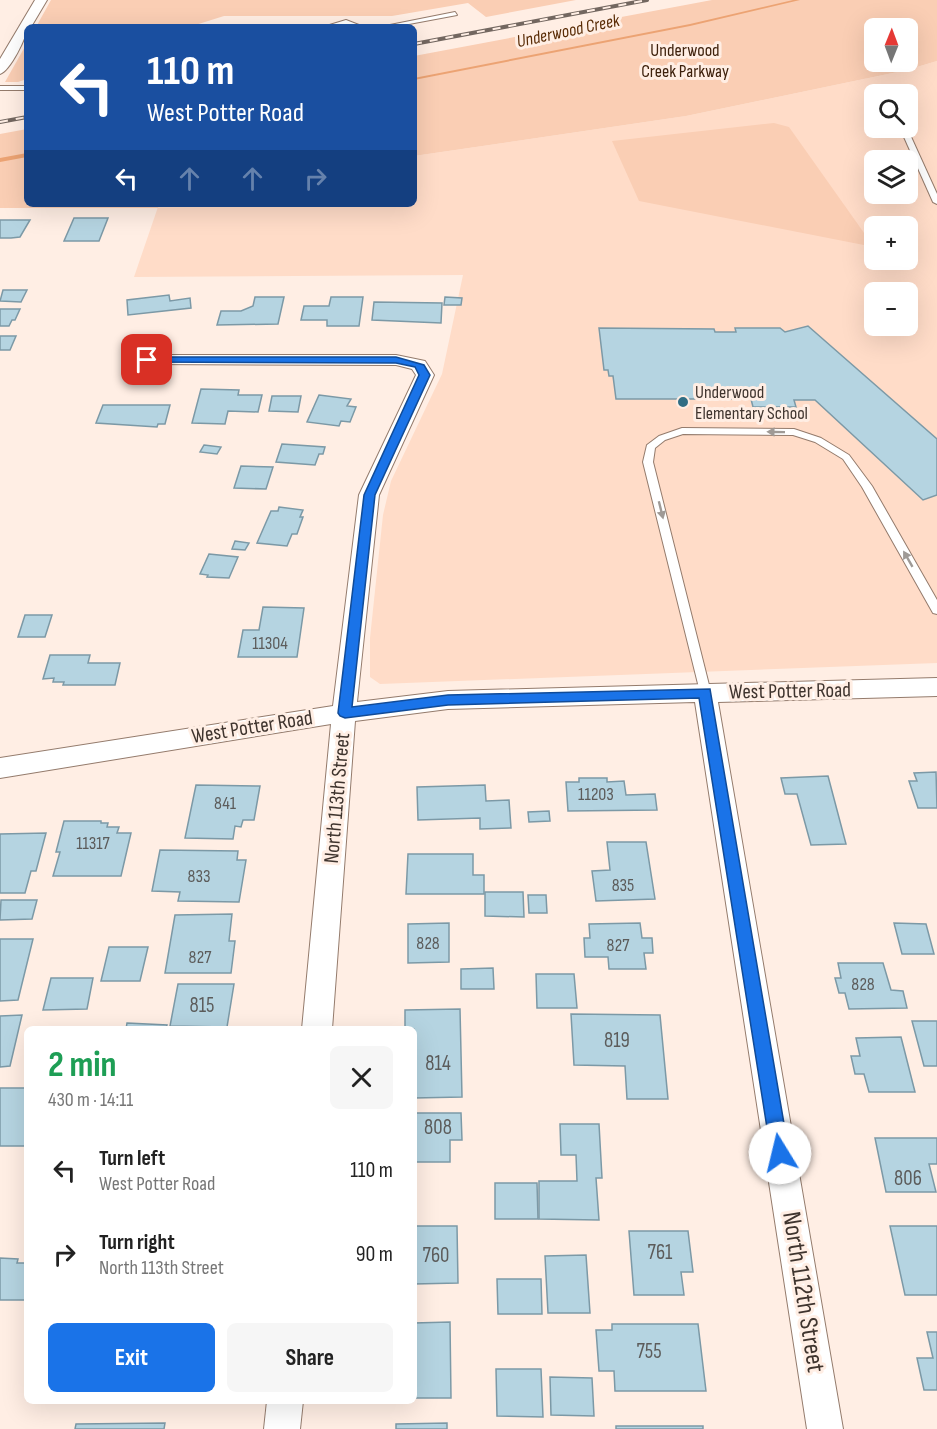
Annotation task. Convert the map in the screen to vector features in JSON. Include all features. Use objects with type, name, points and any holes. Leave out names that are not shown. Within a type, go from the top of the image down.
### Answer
[{"type":"street","points":[[27,24],[41,0]]},
{"type":"street","points":[[0,70],[24,29]]},
{"type":"street","name":"North 113th Street","points":[[147,360],[396,360],[419,365],[425,375],[369,495],[345,713],[317,1026]]},
{"type":"street","name":"West Potter Road","points":[[0,768],[345,713],[448,700],[937,687]]},
{"type":"street","name":"North 112th Street","points":[[705,693],[825,1429]]},
{"type":"street","points":[[282,1429],[285,1404]]},
{"type":"lane","points":[[400,24],[455,14]]},
{"type":"lane","points":[[0,88],[24,88]]},
{"type":"lane","points":[[908,138],[937,202]]},
{"type":"lane","points":[[705,693],[648,462],[650,447],[662,438],[682,430],[794,432],[818,440],[846,457],[867,486],[937,610]]},
{"type":"shaded area","name":"Underwood Elementary School","points":[[937,61],[937,663],[380,684],[370,677],[370,638],[383,515],[391,481],[442,374],[463,275],[134,277],[158,207],[417,207],[417,156],[686,116],[897,72],[918,72],[918,67]]},
{"type":"green space","points":[[51,0],[576,0],[486,17],[468,3],[392,16],[224,16],[199,24],[38,24]]},
{"type":"green space","name":"Underwood Creek Parkway","points":[[712,0],[937,0],[937,61],[918,67],[918,18],[864,18],[864,72],[897,72],[686,116],[417,156],[417,55]]},
{"type":"green space","points":[[24,48],[24,80],[5,82]]},
{"type":"green space","points":[[774,123],[789,127],[864,233],[864,245],[639,201],[612,141]]},
{"type":"green space","points":[[24,130],[24,207],[158,208],[0,208],[0,134]]},
{"type":"building","points":[[74,218],[108,218],[99,241],[64,241]]},
{"type":"building","points":[[0,220],[30,220],[20,237],[0,238]]},
{"type":"building","points":[[3,290],[27,290],[21,302],[0,301]]},
{"type":"building","points":[[169,295],[170,301],[190,298],[191,308],[128,315],[127,300]]},
{"type":"building","points":[[255,297],[284,297],[278,324],[217,325],[221,311],[241,311],[253,306]]},
{"type":"building","points":[[331,297],[363,297],[359,326],[327,326],[327,320],[301,320],[304,306],[329,306]]},
{"type":"building","points":[[445,297],[462,298],[461,305],[444,305]]},
{"type":"building","points":[[374,302],[442,303],[441,323],[372,320]]},
{"type":"building","points":[[0,309],[20,309],[9,326],[0,326]]},
{"type":"building","points":[[808,326],[937,439],[937,495],[923,500],[815,400],[794,400],[796,407],[753,407],[751,399],[616,399],[613,376],[609,376],[608,370],[604,370],[599,328],[714,329],[715,332],[736,332],[735,328],[780,328],[785,332]]},
{"type":"building","points":[[0,336],[16,336],[10,350],[0,350]]},
{"type":"building","points":[[201,389],[239,390],[238,395],[262,395],[258,412],[228,411],[225,424],[192,423]]},
{"type":"building","points":[[319,395],[351,399],[347,406],[356,407],[350,422],[341,421],[339,426],[307,422]]},
{"type":"building","points":[[272,396],[301,396],[298,412],[269,411]]},
{"type":"building","points":[[103,405],[170,405],[165,424],[158,424],[157,427],[96,423]]},
{"type":"building","points":[[282,444],[325,447],[323,454],[319,454],[315,465],[276,462]]},
{"type":"building","points":[[204,445],[221,447],[217,454],[200,452]]},
{"type":"building","points":[[241,466],[273,467],[266,489],[234,488]]},
{"type":"building","points":[[279,507],[303,510],[297,534],[292,534],[287,546],[257,543],[271,511],[278,511]]},
{"type":"building","points":[[235,541],[249,543],[245,550],[232,549]]},
{"type":"building","points":[[209,554],[238,557],[229,578],[207,577],[208,575],[200,574]]},
{"type":"building","points":[[263,607],[304,608],[297,657],[238,657],[243,630],[259,630]]},
{"type":"building","points":[[25,615],[52,615],[45,637],[18,637]]},
{"type":"building","points":[[50,655],[90,655],[88,663],[120,663],[115,685],[63,685],[64,682],[53,682],[54,678],[43,679]]},
{"type":"building","points":[[936,772],[937,808],[918,808],[909,781],[917,781],[914,773]]},
{"type":"building","points":[[828,776],[846,844],[811,845],[797,794],[785,794],[781,778]]},
{"type":"building","points":[[579,778],[607,778],[607,782],[624,781],[626,795],[655,794],[657,810],[568,811],[566,782],[579,782]]},
{"type":"building","points":[[196,785],[260,786],[254,820],[243,820],[241,827],[235,826],[233,839],[185,838]]},
{"type":"building","points":[[485,785],[486,801],[509,800],[511,828],[480,829],[480,818],[418,820],[417,787]]},
{"type":"building","points":[[549,811],[550,821],[529,822],[528,812]]},
{"type":"building","points":[[64,821],[101,821],[101,823],[108,823],[107,827],[119,827],[117,833],[131,833],[121,876],[53,876],[60,852],[56,852]]},
{"type":"building","points":[[46,833],[36,871],[31,871],[25,893],[0,893],[0,834]]},
{"type":"building","points":[[607,842],[646,842],[655,899],[596,901],[592,871],[610,870]]},
{"type":"building","points":[[160,850],[238,851],[237,860],[246,860],[239,902],[178,901],[180,892],[152,891]]},
{"type":"building","points":[[408,854],[473,854],[473,875],[484,875],[484,894],[406,894]]},
{"type":"building","points":[[485,892],[523,892],[524,917],[485,916]]},
{"type":"building","points":[[528,895],[546,895],[547,913],[529,913]]},
{"type":"building","points":[[1,900],[37,900],[32,919],[0,920]]},
{"type":"building","points":[[232,914],[229,941],[235,941],[231,973],[165,973],[175,915]]},
{"type":"building","points":[[449,923],[449,962],[408,963],[408,924]]},
{"type":"building","points":[[640,923],[642,938],[652,938],[653,953],[644,953],[646,969],[609,969],[608,957],[585,957],[584,938],[590,938],[589,924]]},
{"type":"building","points":[[894,923],[926,924],[934,954],[902,954]]},
{"type":"building","points":[[0,939],[33,939],[18,1000],[0,1001]]},
{"type":"building","points":[[109,947],[148,947],[140,981],[101,981]]},
{"type":"building","points":[[838,963],[883,963],[891,990],[903,991],[907,1008],[849,1009],[845,993],[839,993],[835,978],[841,978]]},
{"type":"building","points":[[493,968],[494,989],[461,989],[461,969]]},
{"type":"building","points":[[536,974],[574,974],[577,1008],[537,1008]]},
{"type":"building","points":[[51,978],[93,978],[87,1009],[43,1010]]},
{"type":"building","points":[[178,984],[234,984],[227,1026],[170,1026]]},
{"type":"building","points":[[460,1009],[462,1097],[417,1098],[417,1026],[405,1026],[405,1010]]},
{"type":"building","points":[[571,1014],[660,1015],[668,1099],[627,1099],[625,1066],[574,1065]]},
{"type":"building","points":[[22,1015],[10,1066],[0,1067],[0,1016]]},
{"type":"building","points":[[912,1021],[937,1021],[937,1066],[924,1066]]},
{"type":"building","points":[[127,1023],[167,1025],[167,1026],[126,1026]]},
{"type":"building","points":[[901,1037],[915,1092],[869,1092],[864,1074],[855,1074],[851,1056],[860,1056],[856,1038]]},
{"type":"building","points":[[0,1088],[24,1088],[24,1146],[0,1146]]},
{"type":"building","points":[[417,1113],[461,1113],[462,1140],[450,1140],[450,1162],[417,1162]]},
{"type":"building","points":[[560,1124],[599,1124],[602,1178],[596,1178],[599,1220],[539,1219],[539,1181],[577,1181],[576,1155],[561,1155]]},
{"type":"building","points":[[875,1138],[937,1138],[937,1164],[929,1164],[936,1192],[886,1192]]},
{"type":"building","points":[[495,1183],[537,1183],[538,1219],[495,1219]]},
{"type":"building","points":[[417,1226],[457,1226],[458,1283],[417,1284]]},
{"type":"building","points":[[890,1226],[937,1226],[937,1295],[905,1295]]},
{"type":"building","points":[[629,1231],[688,1231],[693,1272],[681,1272],[684,1295],[634,1295]]},
{"type":"building","points":[[586,1255],[590,1313],[548,1313],[545,1256]]},
{"type":"building","points":[[0,1258],[18,1259],[17,1263],[24,1263],[24,1300],[0,1300]]},
{"type":"building","points":[[497,1279],[541,1279],[542,1314],[498,1314]]},
{"type":"building","points":[[450,1322],[451,1398],[417,1398],[417,1323]]},
{"type":"building","points":[[612,1324],[698,1324],[706,1391],[615,1391],[614,1371],[599,1371],[596,1330],[612,1330]]},
{"type":"building","points":[[927,1332],[937,1332],[937,1390],[924,1390],[917,1358],[933,1358]]},
{"type":"building","points":[[496,1369],[541,1369],[543,1417],[497,1416]]},
{"type":"building","points":[[550,1377],[592,1378],[594,1416],[551,1415]]},
{"type":"building","points":[[165,1423],[164,1429],[75,1429],[76,1424]]},
{"type":"building","points":[[447,1423],[447,1429],[396,1429],[396,1424]]},
{"type":"building","points":[[616,1426],[703,1426],[703,1429],[616,1429]]},
{"type":"waterway","name":"Underwood Creek","points":[[417,78],[690,25],[798,0]]},
{"type":"waterway","name":"Underwood Creek","points":[[0,160],[24,156]]},
{"type":"railway","points":[[417,43],[647,0]]},
{"type":"railway","points":[[0,122],[24,118]]},
{"type":"place","name":"Underwood Elementary School","points":[[683,402]]},
{"type":"route","points":[[147,360],[396,360],[419,365],[425,375],[369,495],[345,713],[448,700],[705,693],[780,1153]]}]
